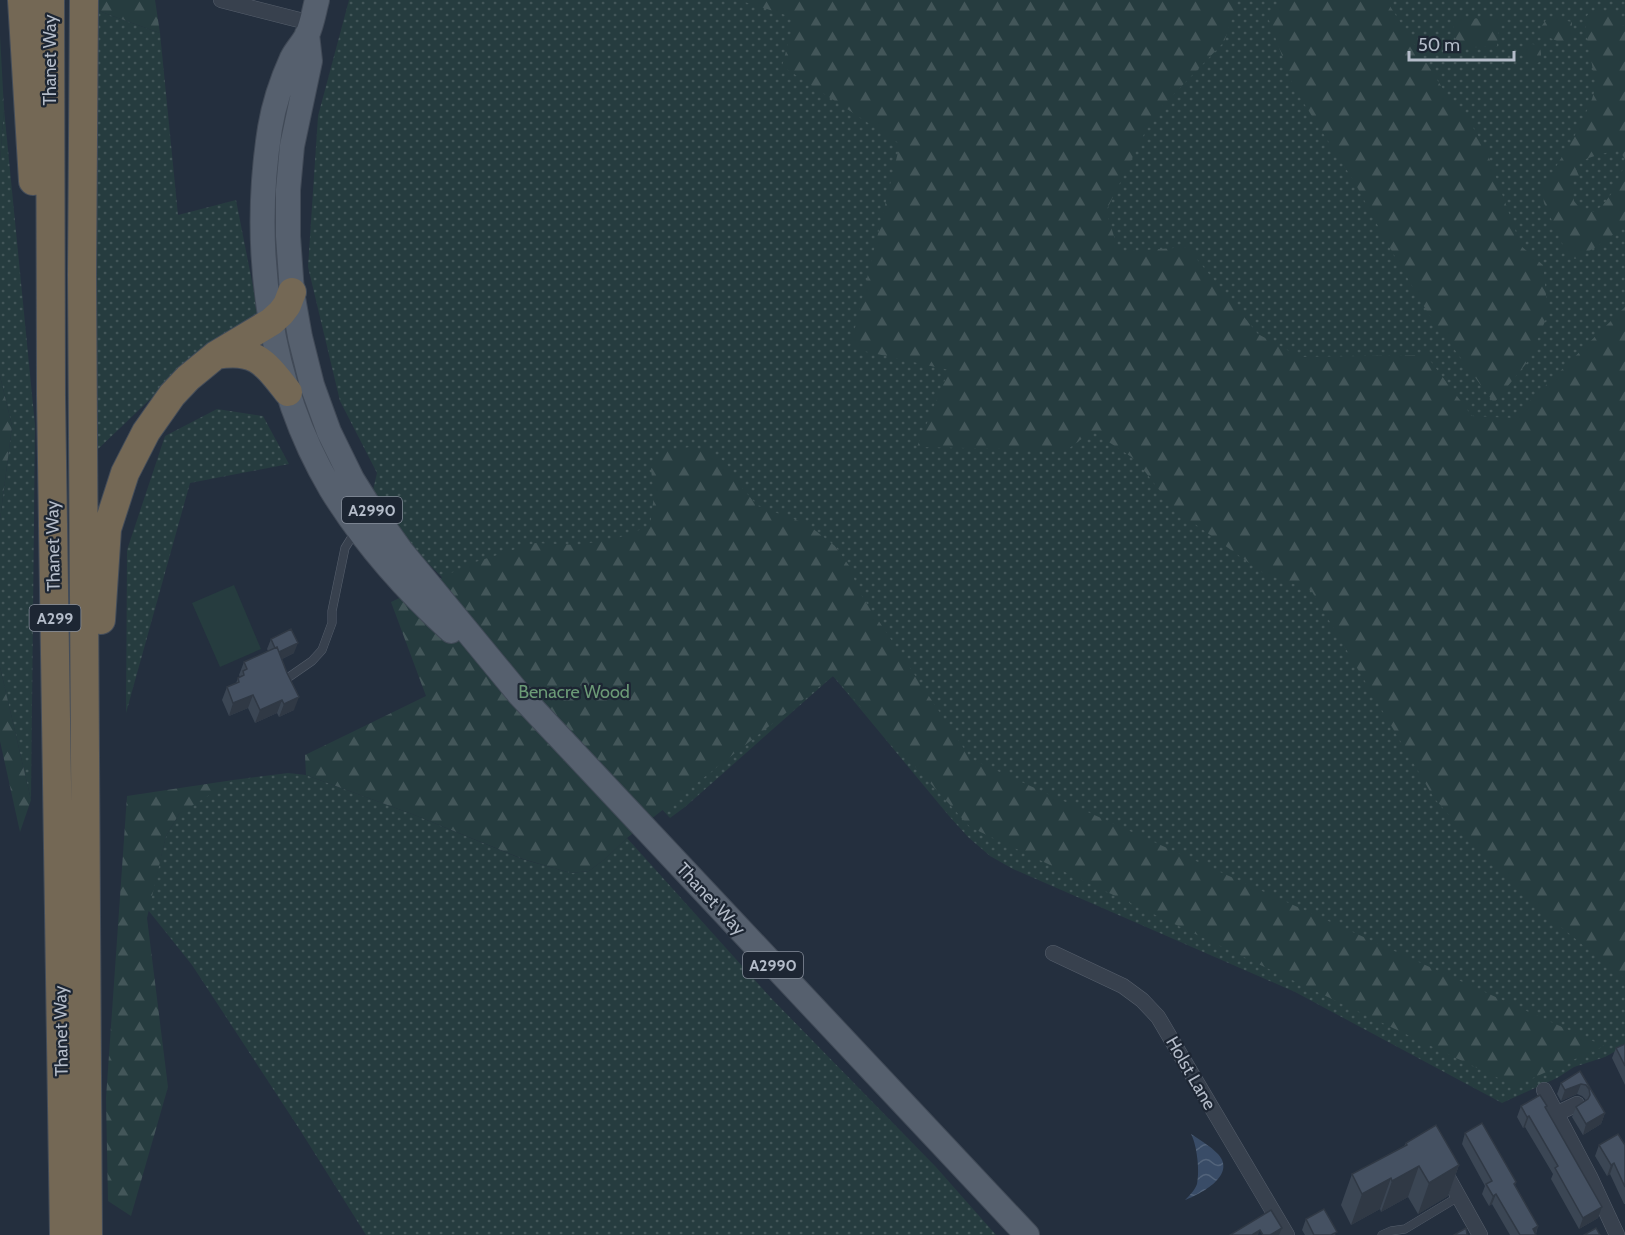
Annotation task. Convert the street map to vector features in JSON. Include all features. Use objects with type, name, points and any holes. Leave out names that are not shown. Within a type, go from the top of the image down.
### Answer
[{"type":"highway","points":[[22,0],[31,154],[51,396]]},
{"type":"highway","name":"Thanet Way","points":[[50,0],[51,396],[64,1235]]},
{"type":"highway","name":"Thanet Way","points":[[84,0],[82,298],[88,1235]]},
{"type":"highway","points":[[85,863],[97,772],[101,614],[107,529],[125,472],[146,432],[180,387],[216,355],[271,322],[281,313],[292,292]]},
{"type":"highway","points":[[216,355],[238,353],[259,359],[288,392]]},
{"type":"main road","name":"Thanet Way","points":[[312,19],[310,61],[292,146],[288,190],[288,236],[292,292],[312,385],[329,432],[352,479],[402,552],[519,694],[1027,1235]]},
{"type":"main road","name":"Thanet Way","points":[[312,19],[293,57],[276,100],[270,127],[262,209],[262,239],[271,322],[288,392],[322,474],[376,554],[413,595],[519,694]]},
{"type":"street","points":[[221,0],[312,19]]},
{"type":"street","name":"Holst Lane","points":[[1053,953],[1123,986],[1142,1000],[1158,1017],[1287,1235]]},
{"type":"street","points":[[1544,1090],[1590,1177],[1617,1235]]},
{"type":"street","points":[[1556,1114],[1577,1104]]},
{"type":"street","points":[[1435,1153],[1480,1235]]},
{"type":"lane","points":[[289,677],[312,661],[322,650],[332,623],[332,611],[345,548],[357,529]]},
{"type":"lane","points":[[1382,1235],[1405,1229],[1458,1197]]},
{"type":"green space","points":[[96,0],[155,0],[160,33],[96,10]]},
{"type":"green space","points":[[349,0],[1625,0],[1625,1046],[1605,1057],[1574,1067],[1557,1078],[1502,1103],[1295,992],[1013,869],[990,856],[949,816],[833,676],[670,818],[536,673],[421,556],[397,527],[373,490],[377,473],[340,401],[308,267],[318,116]]},
{"type":"green space","points":[[738,0],[1238,0],[1224,42],[1153,116],[1106,211],[1119,252],[1187,247],[1258,334],[1300,357],[1426,355],[1472,416],[1513,418],[1625,307],[1625,978],[1512,886],[1434,798],[1311,590],[1263,573],[1174,509],[1136,460],[1092,431],[1067,450],[917,447],[949,370],[850,348],[900,144],[782,66],[795,18]]},
{"type":"green space","points":[[1281,0],[1386,0],[1445,92],[1463,111],[1485,147],[1521,246],[1543,265],[1548,314],[1529,360],[1494,403],[1429,315],[1355,183],[1294,88],[1267,15]]},
{"type":"green space","points":[[96,10],[160,33],[178,215],[236,200],[258,312],[184,367],[96,451]]},
{"type":"green space","points":[[1590,12],[1618,12],[1620,25],[1625,26],[1625,159],[1619,150],[1595,156],[1578,164],[1575,167],[1579,176],[1571,182],[1574,201],[1581,210],[1594,212],[1614,190],[1625,161],[1625,220],[1610,238],[1575,259],[1567,254],[1544,203],[1543,188],[1574,137],[1596,86],[1586,33],[1586,17]]},
{"type":"green space","points":[[1548,17],[1572,22],[1572,36],[1566,45],[1539,33]]},
{"type":"green space","points":[[1455,19],[1500,19],[1497,46],[1462,48],[1454,35]]},
{"type":"green space","points":[[0,35],[4,109],[0,161]]},
{"type":"green space","points":[[1532,44],[1539,45],[1541,53],[1541,61],[1534,65],[1526,61],[1523,54],[1525,47]]},
{"type":"green space","points":[[4,109],[35,425],[31,800],[0,667],[0,520],[12,426],[0,376],[0,161]]},
{"type":"green space","points":[[0,376],[12,426],[0,520]]},
{"type":"green space","points":[[217,409],[263,416],[289,464],[190,483],[126,713],[127,550],[165,436]]},
{"type":"green space","name":"Benacre Wood","points":[[690,447],[710,451],[726,463],[743,489],[758,506],[807,524],[835,546],[850,567],[858,590],[971,759],[1604,1046],[1515,1086],[970,827],[833,676],[627,838],[589,871],[571,873],[523,859],[412,814],[306,775],[305,755],[426,696],[391,602],[472,563],[535,543],[577,545],[615,539],[650,526],[654,495],[651,469],[664,451]]},
{"type":"green space","points":[[234,585],[261,649],[220,667],[192,603]]},
{"type":"green space","points":[[0,667],[31,800],[20,832],[0,741]]},
{"type":"green space","points":[[288,773],[306,775],[412,814],[522,859],[571,873],[589,871],[627,838],[771,998],[936,1167],[996,1235],[366,1235],[192,965],[148,910],[166,836],[179,814],[207,793],[233,780]]},
{"type":"green space","points":[[233,780],[179,814],[166,836],[147,918],[168,1087],[131,1216],[108,1201],[106,1098],[127,796]]},
{"type":"water","points":[[1191,1134],[1218,1154],[1223,1162],[1223,1169],[1215,1183],[1185,1200],[1195,1188],[1198,1179],[1196,1151]]},
{"type":"building","points":[[291,629],[298,643],[279,652],[271,639]]},
{"type":"building","points":[[277,647],[299,697],[284,704],[282,700],[260,710],[253,695],[233,703],[227,687],[239,682],[238,678],[244,675],[243,671],[247,669],[244,662]]},
{"type":"building","points":[[1625,1044],[1625,1066],[1616,1048]]},
{"type":"building","points":[[1580,1071],[1605,1113],[1586,1124],[1576,1107],[1588,1099],[1589,1089],[1586,1085],[1581,1084],[1565,1090],[1561,1083]]},
{"type":"building","points":[[1540,1095],[1602,1207],[1583,1218],[1555,1168],[1558,1166],[1521,1106]]},
{"type":"building","points":[[1482,1123],[1538,1226],[1533,1229],[1536,1235],[1520,1235],[1496,1194],[1493,1196],[1486,1184],[1492,1181],[1465,1133]]},
{"type":"building","points":[[1436,1125],[1459,1165],[1429,1183],[1419,1166],[1362,1194],[1352,1174],[1407,1145],[1406,1143]]},
{"type":"building","points":[[1618,1134],[1625,1145],[1625,1187],[1614,1163],[1611,1165],[1599,1145]]},
{"type":"building","points":[[1324,1209],[1337,1232],[1331,1235],[1314,1235],[1306,1219]]},
{"type":"building","points":[[1271,1210],[1282,1228],[1270,1235],[1263,1235],[1260,1230],[1252,1235],[1230,1235]]},
{"type":"building","points":[[1466,1228],[1467,1235],[1454,1235]]},
{"type":"building","points":[[1596,1228],[1600,1235],[1584,1235]]}]
